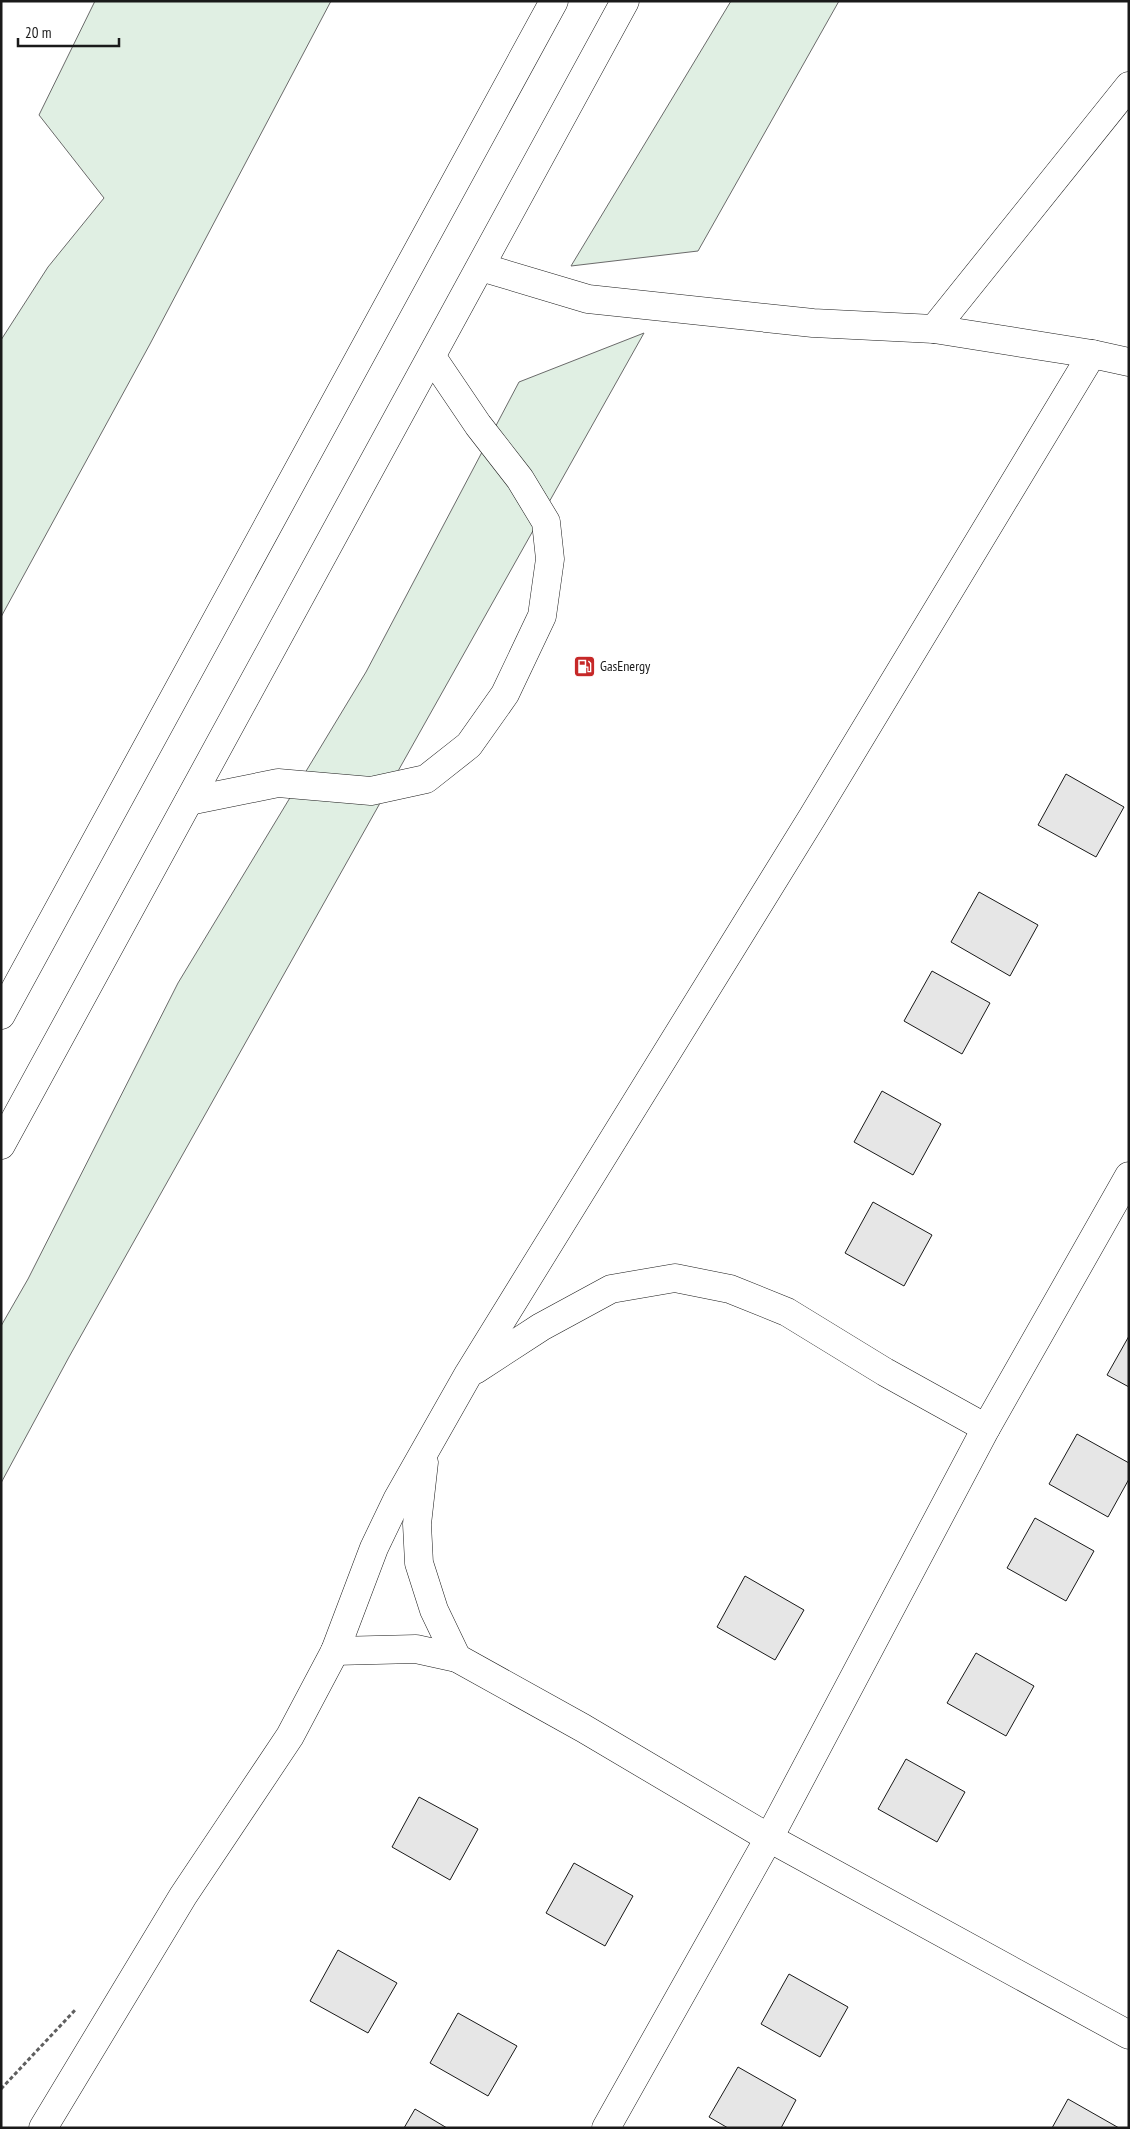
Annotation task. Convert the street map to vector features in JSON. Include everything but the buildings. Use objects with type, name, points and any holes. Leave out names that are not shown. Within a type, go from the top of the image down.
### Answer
[{"type":"main road","points":[[1,1015],[554,1]]},
{"type":"main road","points":[[1,1145],[625,1]]},
{"type":"main road","points":[[934,329],[1129,86]]},
{"type":"main road","points":[[481,267],[588,299],[814,323],[934,329],[1092,354],[1129,362]]},
{"type":"main road","points":[[43,2128],[184,1896],[290,1736],[335,1651],[374,1548],[397,1500],[470,1374],[823,799],[1092,354]]},
{"type":"main road","points":[[189,801],[278,783],[371,790],[426,779],[470,745],[505,694],[542,616],[550,559],[546,522],[520,479],[478,425],[432,357]]},
{"type":"main road","points":[[606,2128],[769,1838],[986,1428],[1129,1176]]},
{"type":"main road","points":[[470,1374],[554,1320],[611,1289],[675,1278],[730,1289],[787,1312],[885,1372],[986,1428]]},
{"type":"main road","points":[[520,1291],[554,1320]]},
{"type":"main road","points":[[425,1454],[417,1524],[419,1563],[434,1610],[457,1658]]},
{"type":"main road","points":[[335,1651],[416,1649],[457,1658],[583,1728],[769,1838],[1129,2035]]},
{"type":"green space","points":[[95,1],[331,1],[150,344],[1,617],[1,340],[48,267],[104,198],[39,115]]},
{"type":"green space","points":[[731,1],[839,1],[698,251],[571,266]]},
{"type":"green space","points":[[644,333],[69,1357],[1,1483],[1,1326],[28,1279],[178,983],[366,672],[519,382]]},
{"type":"place","name":"GasEnergy","points":[[584,666]]}]
